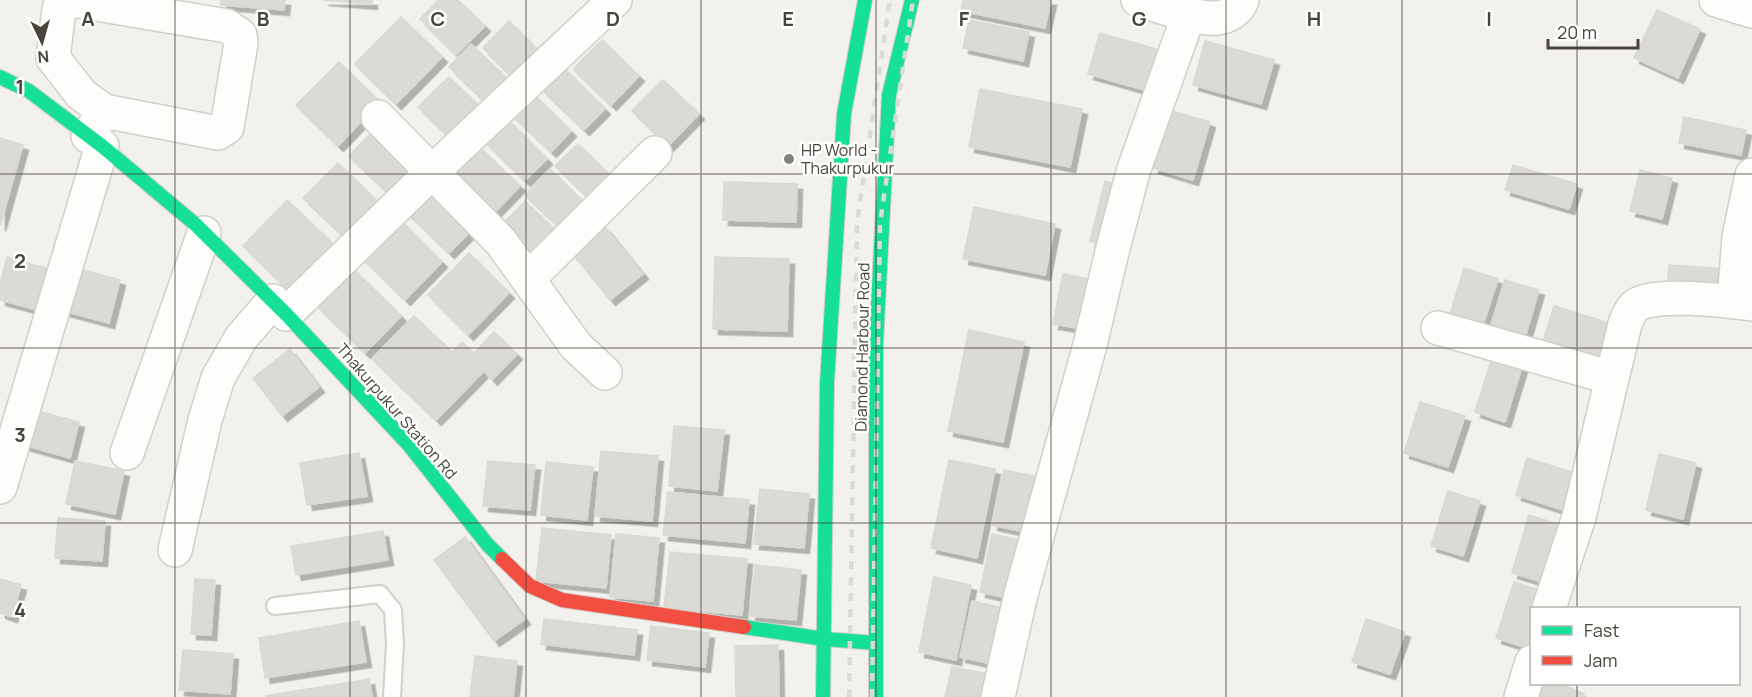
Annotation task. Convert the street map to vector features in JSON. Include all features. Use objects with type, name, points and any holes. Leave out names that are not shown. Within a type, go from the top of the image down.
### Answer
[{"type":"main road","name":"Diamond Harbour Road","points":[[823,697],[827,383],[844,114],[864,0]]},
{"type":"main road","name":"Diamond Harbour Road","points":[[876,697],[876,344],[889,95],[912,0]]},
{"type":"main road","name":"Thakurpukur Station Rd","points":[[0,77],[88,121],[280,307],[409,445],[487,544],[530,586],[562,600],[824,639],[876,643]]},
{"type":"street","points":[[175,550],[205,420],[218,378],[241,338],[280,307],[433,171],[615,0]]},
{"type":"street","points":[[1137,0],[1215,19],[1230,16],[1241,5],[1242,0]]},
{"type":"street","points":[[1716,0],[1752,11]]},
{"type":"street","points":[[0,487],[88,121],[53,58],[59,9],[68,2],[79,1],[227,26],[240,34],[241,43],[227,127],[218,134],[88,121]]},
{"type":"street","points":[[998,697],[1020,598],[1090,345],[1134,172],[1189,14]]},
{"type":"street","points":[[378,117],[501,242],[576,346],[605,373]]},
{"type":"street","points":[[529,278],[655,153]]},
{"type":"street","points":[[1550,607],[1579,517],[1625,324],[1634,306],[1650,299],[1743,303],[1739,237],[1752,175]]},
{"type":"street","points":[[127,453],[204,233]]},
{"type":"street","points":[[1438,328],[1612,378]]},
{"type":"street","points":[[1521,697],[1530,668]]},
{"type":"lane","points":[[275,606],[380,594],[393,610],[395,644],[392,697]]},
{"type":"building","points":[[221,0],[285,0],[284,10],[221,5]]},
{"type":"building","points":[[323,0],[372,0],[372,4]]},
{"type":"building","points":[[439,0],[458,0],[485,26],[456,55],[420,19]]},
{"type":"building","points":[[963,0],[1051,0],[1045,28],[961,11]]},
{"type":"building","points":[[1657,10],[1700,29],[1678,78],[1634,58]]},
{"type":"building","points":[[401,17],[442,57],[396,104],[355,64]]},
{"type":"building","points":[[969,20],[1029,32],[1023,61],[963,48]]},
{"type":"building","points":[[509,21],[545,57],[519,84],[483,48]]},
{"type":"building","points":[[1100,33],[1167,52],[1155,93],[1088,74]]},
{"type":"building","points":[[602,40],[639,76],[611,105],[573,69]]},
{"type":"building","points":[[1205,41],[1274,60],[1261,104],[1193,85]]},
{"type":"building","points":[[471,44],[515,86],[492,109],[449,67]]},
{"type":"building","points":[[339,62],[380,102],[338,146],[296,105]]},
{"type":"building","points":[[565,69],[605,109],[584,130],[543,91]]},
{"type":"building","points":[[449,77],[483,110],[453,141],[418,107]]},
{"type":"building","points":[[663,80],[699,114],[668,146],[632,111]]},
{"type":"building","points":[[980,89],[1082,109],[1070,167],[969,147]]},
{"type":"building","points":[[532,93],[571,131],[551,152],[511,114]]},
{"type":"building","points":[[1169,110],[1210,122],[1193,180],[1153,168]]},
{"type":"building","points":[[1684,117],[1746,130],[1741,155],[1679,143]]},
{"type":"building","points":[[508,120],[547,159],[525,181],[486,143]]},
{"type":"building","points":[[375,129],[419,172],[394,199],[349,156]]},
{"type":"building","points":[[0,138],[23,145],[0,226]]},
{"type":"building","points":[[475,143],[520,186],[491,216],[446,173]]},
{"type":"building","points":[[578,144],[618,183],[596,205],[555,166]]},
{"type":"building","points":[[338,163],[380,204],[346,239],[303,198]]},
{"type":"building","points":[[1513,165],[1577,184],[1569,209],[1505,190]]},
{"type":"building","points":[[550,169],[590,209],[566,234],[525,195]]},
{"type":"building","points":[[1640,170],[1672,178],[1662,219],[1630,211]]},
{"type":"building","points":[[1105,181],[1124,186],[1108,246],[1090,241]]},
{"type":"building","points":[[724,182],[797,184],[796,222],[723,220]]},
{"type":"building","points":[[435,183],[478,224],[449,253],[406,212]]},
{"type":"building","points":[[287,200],[334,245],[289,291],[243,246]]},
{"type":"building","points":[[525,201],[558,233],[533,259],[500,227]]},
{"type":"building","points":[[974,207],[1055,224],[1045,275],[963,259]]},
{"type":"building","points":[[397,217],[442,262],[405,300],[360,256]]},
{"type":"building","points":[[605,227],[643,274],[610,300],[572,253]]},
{"type":"building","points":[[469,253],[509,293],[468,335],[428,295]]},
{"type":"building","points":[[7,257],[56,271],[45,312],[0,300],[0,284]]},
{"type":"building","points":[[715,257],[789,259],[787,331],[713,329]]},
{"type":"building","points":[[1669,265],[1728,269],[1726,296],[1667,292]]},
{"type":"building","points":[[351,267],[401,316],[365,353],[315,304]]},
{"type":"building","points":[[76,268],[120,280],[109,323],[64,311]]},
{"type":"building","points":[[1464,268],[1498,279],[1481,331],[1448,321]]},
{"type":"building","points":[[1063,274],[1099,281],[1089,330],[1053,324]]},
{"type":"building","points":[[1505,280],[1539,290],[1523,344],[1488,334]]},
{"type":"building","points":[[1554,306],[1619,326],[1606,368],[1541,348]]},
{"type":"building","points":[[414,316],[452,352],[462,342],[474,353],[494,332],[517,354],[492,380],[484,371],[436,420],[372,359]]},
{"type":"building","points":[[969,330],[1024,342],[1003,442],[948,431]]},
{"type":"building","points":[[290,349],[319,387],[282,416],[253,378]]},
{"type":"building","points":[[1494,351],[1524,360],[1505,422],[1475,412]]},
{"type":"building","points":[[1420,402],[1465,416],[1448,467],[1404,453]]},
{"type":"building","points":[[29,409],[79,422],[70,458],[20,444]]},
{"type":"building","points":[[674,426],[724,430],[717,491],[669,486]]},
{"type":"building","points":[[601,451],[658,456],[652,521],[595,516]]},
{"type":"building","points":[[359,453],[367,496],[307,505],[300,463]]},
{"type":"building","points":[[1659,454],[1696,463],[1683,519],[1646,510]]},
{"type":"building","points":[[1527,458],[1584,476],[1572,513],[1516,495]]},
{"type":"building","points":[[949,460],[995,469],[977,558],[931,548]]},
{"type":"building","points":[[75,461],[124,471],[115,514],[66,504]]},
{"type":"building","points":[[488,461],[535,465],[530,510],[483,506]]},
{"type":"building","points":[[546,462],[593,467],[587,520],[541,515]]},
{"type":"building","points":[[1004,470],[1039,477],[1028,533],[992,525]]},
{"type":"building","points":[[760,489],[809,494],[804,548],[754,544]]},
{"type":"building","points":[[1448,491],[1480,501],[1463,556],[1431,546]]},
{"type":"building","points":[[668,492],[749,500],[745,543],[663,535]]},
{"type":"building","points":[[1529,515],[1570,528],[1552,585],[1512,573]]},
{"type":"building","points":[[58,518],[105,521],[102,561],[55,558]]},
{"type":"building","points":[[542,528],[611,535],[606,588],[536,581]]},
{"type":"building","points":[[383,531],[388,560],[296,575],[291,546]]},
{"type":"building","points":[[616,534],[659,538],[653,601],[610,597]]},
{"type":"building","points":[[992,534],[1024,541],[1013,599],[980,592]]},
{"type":"building","points":[[465,537],[525,619],[494,641],[434,560]]},
{"type":"building","points":[[670,552],[747,559],[742,615],[664,608]]},
{"type":"building","points":[[755,565],[801,570],[796,620],[750,616]]},
{"type":"building","points":[[934,577],[971,585],[956,660],[919,652]]},
{"type":"building","points":[[0,579],[21,585],[12,617],[0,613]]},
{"type":"building","points":[[195,579],[215,580],[211,635],[191,634]]},
{"type":"building","points":[[1514,582],[1545,592],[1540,607],[1530,607],[1528,648],[1496,638]]},
{"type":"building","points":[[972,601],[1008,609],[997,665],[960,657]]},
{"type":"building","points":[[544,619],[637,630],[634,655],[541,644]]},
{"type":"building","points":[[1366,619],[1405,632],[1390,674],[1352,662]]},
{"type":"building","points":[[359,621],[366,662],[265,678],[259,638]]},
{"type":"building","points":[[651,626],[709,633],[705,667],[647,660]]},
{"type":"building","points":[[778,645],[779,697],[736,697],[735,646]]},
{"type":"building","points":[[183,650],[233,654],[230,694],[179,690]]},
{"type":"building","points":[[475,656],[517,661],[513,697],[470,697]]},
{"type":"building","points":[[952,667],[995,675],[990,697],[945,697]]},
{"type":"building","points":[[369,679],[372,697],[266,697],[266,696]]},
{"type":"building","points":[[1545,685],[1563,685],[1584,694],[1583,697],[1539,697]]},
{"type":"railway","points":[[849,697],[857,222],[890,0]]},
{"type":"railway","points":[[872,697],[880,223],[913,0]]},
{"type":"traffic: fast","points":[[823,697],[827,383],[844,114],[865,0]]},
{"type":"traffic: fast","points":[[876,697],[876,344],[889,95],[912,0]]},
{"type":"traffic: fast","points":[[0,77],[29,91],[102,146],[195,224],[286,314],[409,445],[487,544],[502,559]]},
{"type":"traffic: fast","points":[[744,627],[824,639],[876,643]]},
{"type":"traffic: jam","points":[[502,559],[530,586],[562,600],[744,627]]},
{"type":"place","name":"HP World - Thakurpukur","points":[[789,159]]}]
